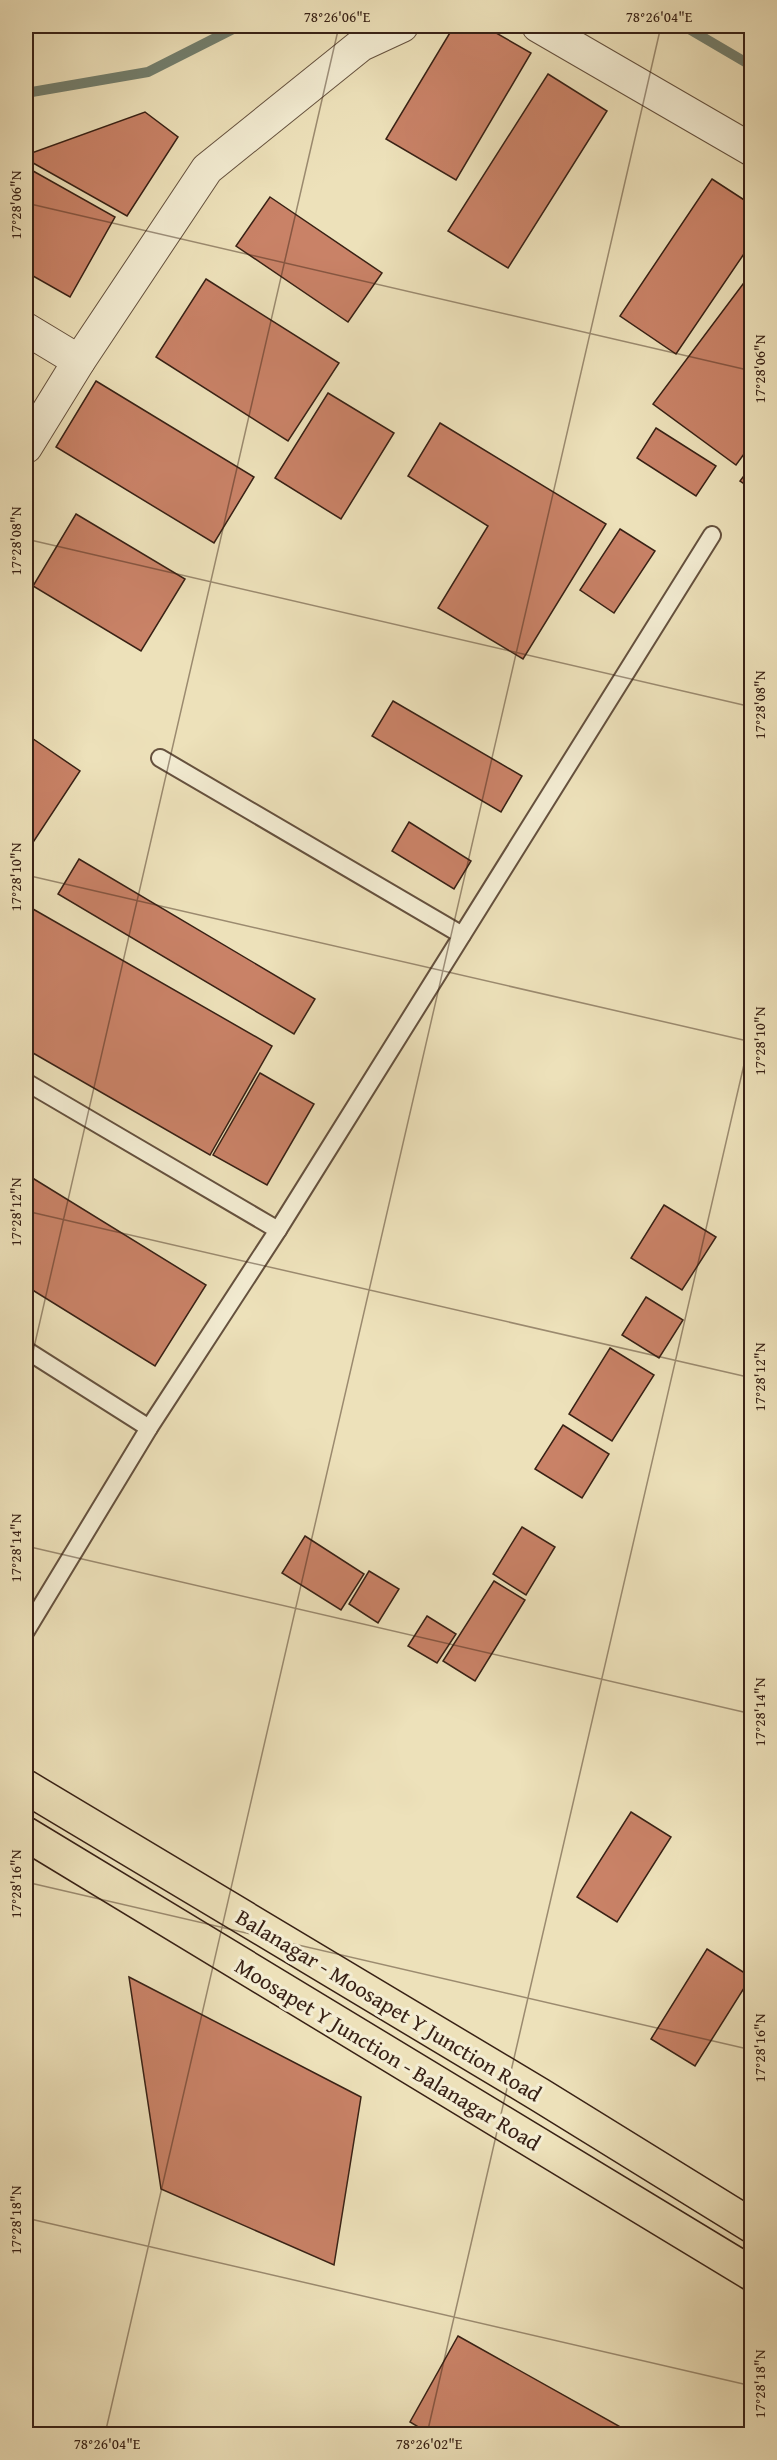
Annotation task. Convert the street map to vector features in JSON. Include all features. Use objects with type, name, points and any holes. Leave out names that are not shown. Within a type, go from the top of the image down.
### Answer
[{"type":"main road","name":"Balanagar - Moosapet Y Junction Road","points":[[26,1787],[540,2095],[752,2226]]},
{"type":"main road","name":"Moosapet Y Junction - Balanagar Road","points":[[26,1834],[752,2274]]},
{"type":"street","points":[[26,447],[79,361],[207,169],[361,45],[402,26]]},
{"type":"street","points":[[538,26],[752,150]]},
{"type":"street","points":[[26,329],[79,361]]},
{"type":"lane","points":[[26,1631],[149,1428],[278,1230],[712,535]]},
{"type":"lane","points":[[160,758],[462,935]]},
{"type":"lane","points":[[26,1082],[278,1230]]},
{"type":"lane","points":[[26,1350],[149,1428]]},
{"type":"building","points":[[454,26],[484,26],[531,53],[456,180],[386,139]]},
{"type":"building","points":[[548,74],[607,111],[508,268],[448,231]]},
{"type":"building","points":[[145,112],[178,137],[127,216],[26,159],[26,155]]},
{"type":"building","points":[[26,167],[115,217],[70,297],[26,272]]},
{"type":"building","points":[[712,179],[752,205],[752,242],[676,354],[620,316]]},
{"type":"building","points":[[270,197],[382,273],[348,322],[236,246]]},
{"type":"building","points":[[752,272],[752,443],[736,465],[653,404]]},
{"type":"building","points":[[206,279],[339,363],[288,441],[156,357]]},
{"type":"building","points":[[96,381],[254,477],[214,543],[56,447]]},
{"type":"building","points":[[328,393],[394,433],[341,519],[275,478]]},
{"type":"building","points":[[440,423],[606,524],[523,659],[438,608],[488,526],[408,476]]},
{"type":"building","points":[[656,428],[716,466],[696,496],[637,458]]},
{"type":"building","points":[[752,465],[752,489],[740,481]]},
{"type":"building","points":[[76,514],[185,579],[141,651],[33,586]]},
{"type":"building","points":[[620,529],[655,551],[614,613],[580,590]]},
{"type":"building","points":[[393,701],[522,776],[501,812],[372,736]]},
{"type":"building","points":[[26,734],[80,771],[26,853]]},
{"type":"building","points":[[409,822],[471,861],[454,889],[392,851]]},
{"type":"building","points":[[79,859],[315,999],[294,1034],[58,894]]},
{"type":"building","points":[[26,905],[272,1046],[210,1155],[26,1049]]},
{"type":"building","points":[[260,1073],[314,1104],[267,1185],[213,1155]]},
{"type":"building","points":[[752,1170],[752,1184],[745,1180]]},
{"type":"building","points":[[26,1174],[206,1285],[155,1366],[26,1286]]},
{"type":"building","points":[[664,1205],[716,1237],[682,1290],[631,1258]]},
{"type":"building","points":[[646,1297],[683,1320],[659,1358],[622,1335]]},
{"type":"building","points":[[610,1348],[654,1375],[612,1441],[569,1414]]},
{"type":"building","points":[[26,1378],[33,1383],[26,1395]]},
{"type":"building","points":[[563,1425],[609,1454],[582,1498],[535,1469]]},
{"type":"building","points":[[522,1527],[555,1547],[526,1595],[493,1574]]},
{"type":"building","points":[[305,1536],[364,1574],[341,1610],[282,1573]]},
{"type":"building","points":[[369,1571],[399,1589],[378,1623],[349,1604]]},
{"type":"building","points":[[494,1581],[525,1600],[475,1681],[443,1661]]},
{"type":"building","points":[[427,1616],[456,1634],[437,1663],[408,1646]]},
{"type":"building","points":[[631,1812],[671,1837],[617,1922],[577,1897]]},
{"type":"building","points":[[707,1949],[751,1977],[695,2066],[651,2039]]},
{"type":"building","points":[[129,1977],[361,2097],[334,2265],[161,2189]]},
{"type":"building","points":[[458,2336],[633,2434],[430,2434],[410,2422]]},
{"type":"waterway","points":[[26,93],[148,72],[239,26]]},
{"type":"waterway","points":[[678,26],[689,29],[752,66]]}]
